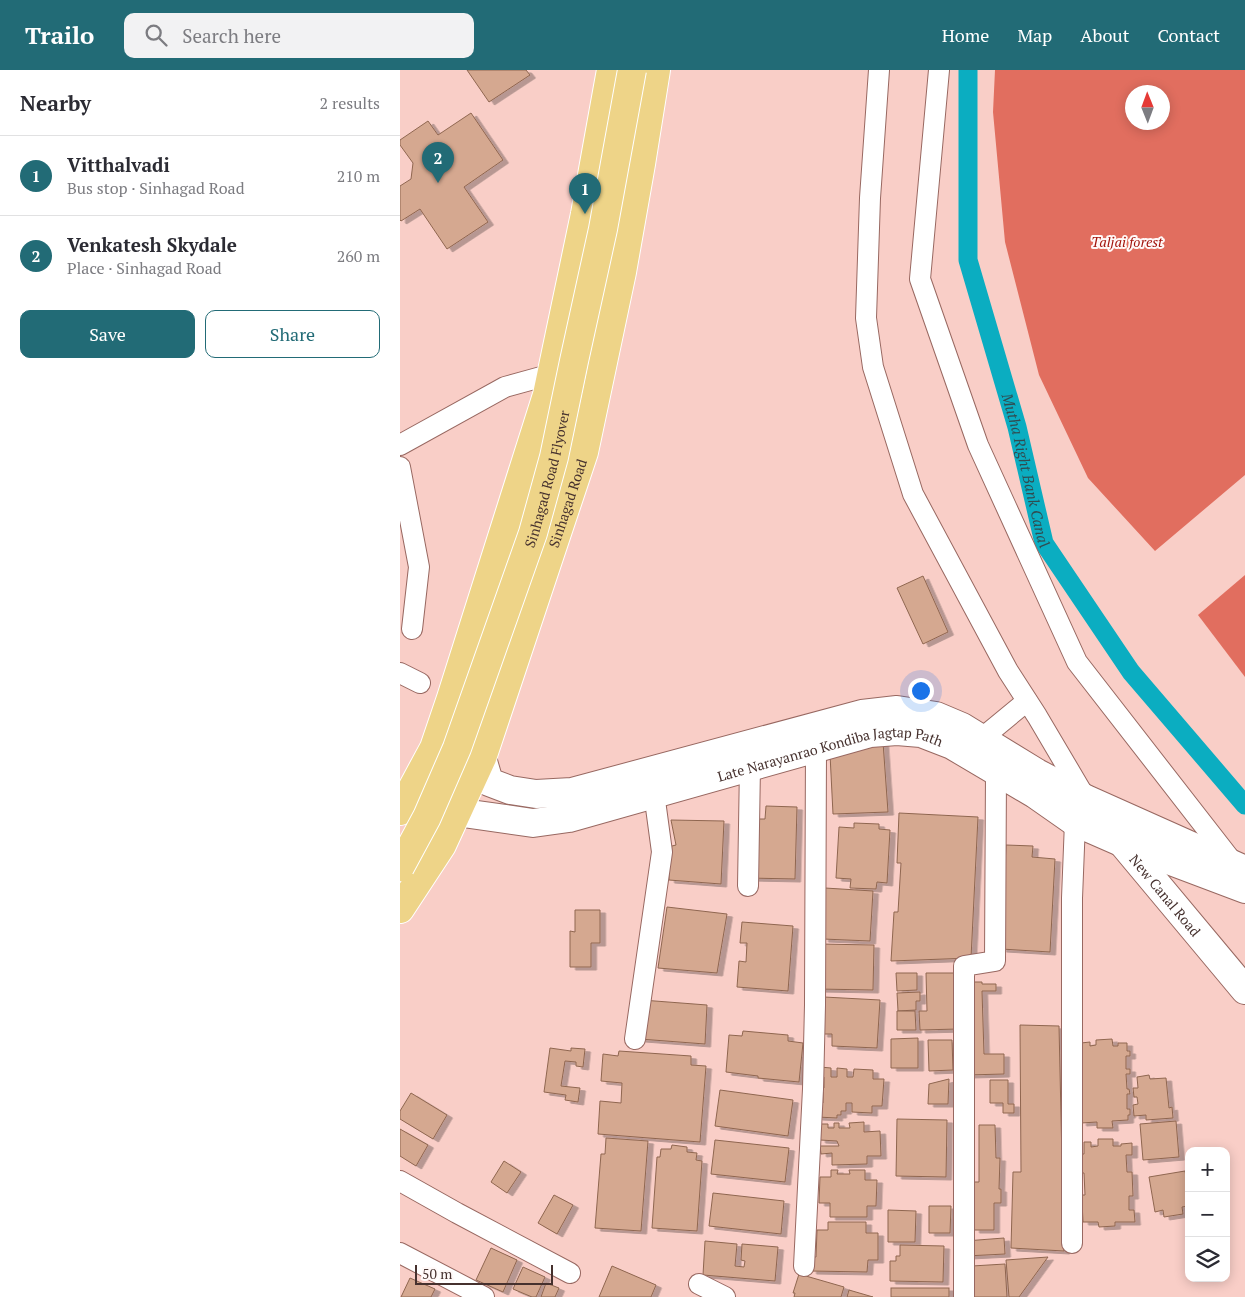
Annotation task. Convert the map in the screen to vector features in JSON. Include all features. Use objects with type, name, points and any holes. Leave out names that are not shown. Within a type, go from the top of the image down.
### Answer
[{"type":"main road","points":[[400,811],[434,748],[547,395],[585,214],[611,70]]},
{"type":"main road","name":"Sinhagad Road Flyover","points":[[400,867],[427,817],[457,748],[533,533],[554,457],[581,333],[603,229],[632,70]]},
{"type":"main road","name":"Sinhagad Road","points":[[400,909],[442,845],[482,758],[584,452],[622,272],[656,70]]},
{"type":"street","points":[[879,70],[870,198],[866,318],[873,367],[913,494],[1008,671],[1028,701],[1081,810],[1072,898],[1072,1243]]},
{"type":"street","points":[[939,70],[920,279],[978,444],[1076,662],[1242,875]]},
{"type":"street","points":[[400,445],[505,387],[552,374]]},
{"type":"street","points":[[400,467],[419,567],[412,629]]},
{"type":"street","points":[[400,673],[420,683]]},
{"type":"street","points":[[981,738],[1028,701]]},
{"type":"street","name":"Late Narayanrao Kondiba Jagtap Path","points":[[456,812],[533,823],[570,818],[654,793],[747,756],[862,714],[897,710],[936,716],[962,727],[981,738],[1036,773],[1123,844],[1242,875]]},
{"type":"street","name":"Late Narayanrao Kondiba Jagtap Path","points":[[482,758],[490,782],[510,790],[536,794],[572,792],[747,756],[816,748],[870,733],[921,733],[952,745],[1035,794],[1081,810],[1242,875]]},
{"type":"street","points":[[434,748],[441,791],[456,812]]},
{"type":"street","points":[[804,1266],[813,1090],[815,1005],[816,748]]},
{"type":"street","points":[[747,756],[748,886]]},
{"type":"street","points":[[964,1297],[964,966],[995,961],[996,772]]},
{"type":"street","points":[[635,1040],[662,852],[654,793]]},
{"type":"street","name":"New Canal Road","points":[[1123,844],[1245,990]]},
{"type":"street","points":[[400,1181],[570,1273]]},
{"type":"street","points":[[400,1253],[484,1297]]},
{"type":"street","points":[[700,1284],[725,1297]]},
{"type":"green space","name":"Taljai forest","points":[[995,70],[1245,70],[1245,475],[1155,551],[1088,478],[1039,375],[1005,242],[993,112]]},
{"type":"green space","points":[[1245,575],[1245,677],[1198,615]]},
{"type":"building","points":[[467,70],[526,70],[530,75],[489,102]]},
{"type":"building","points":[[471,113],[503,160],[464,187],[488,222],[447,249],[420,209],[400,220],[400,186],[411,179],[413,163],[400,145],[400,140],[428,121],[438,135]]},
{"type":"building","points":[[923,576],[948,632],[923,644],[897,588]]},
{"type":"building","points":[[883,742],[888,812],[833,814],[830,754]]},
{"type":"building","points":[[766,806],[797,807],[795,879],[748,878],[750,819],[765,819]]},
{"type":"building","points":[[899,813],[978,817],[971,958],[891,961],[894,912],[898,912],[901,863],[897,863]]},
{"type":"building","points":[[671,820],[724,821],[721,884],[669,880],[668,847],[676,845]]},
{"type":"building","points":[[854,823],[879,824],[879,829],[890,830],[887,883],[877,882],[876,889],[850,888],[851,879],[836,878],[839,827],[854,828]]},
{"type":"building","points":[[1006,845],[1033,846],[1032,857],[1055,859],[1050,952],[1001,949]]},
{"type":"building","points":[[825,888],[873,891],[870,941],[823,939]]},
{"type":"building","points":[[667,907],[727,914],[717,973],[658,968]]},
{"type":"building","points":[[575,910],[600,910],[600,943],[591,943],[591,967],[570,967],[570,931],[575,932]]},
{"type":"building","points":[[742,922],[793,926],[788,991],[737,987],[739,961],[746,962],[747,943],[740,943]]},
{"type":"building","points":[[819,944],[874,945],[873,990],[817,989]]},
{"type":"building","points":[[896,973],[917,973],[917,990],[897,991]]},
{"type":"building","points":[[926,973],[956,973],[958,1029],[920,1030],[919,1011],[927,1011]]},
{"type":"building","points":[[964,982],[996,984],[996,991],[982,991],[984,1054],[1004,1054],[1004,1074],[967,1075]]},
{"type":"building","points":[[920,992],[920,1001],[916,1001],[916,1010],[898,1011],[897,993]]},
{"type":"building","points":[[824,997],[880,1000],[877,1048],[832,1046],[832,1034],[822,1034]]},
{"type":"building","points":[[642,1000],[707,1005],[705,1044],[640,1039]]},
{"type":"building","points":[[897,1011],[915,1011],[916,1030],[897,1030]]},
{"type":"building","points":[[1020,1025],[1059,1026],[1064,1251],[1011,1248],[1013,1172],[1021,1172]]},
{"type":"building","points":[[743,1031],[788,1035],[788,1041],[803,1043],[799,1082],[758,1078],[758,1076],[726,1072],[729,1035],[742,1036]]},
{"type":"building","points":[[918,1038],[918,1068],[891,1068],[891,1039]]},
{"type":"building","points":[[1112,1039],[1113,1046],[1118,1046],[1118,1043],[1127,1043],[1127,1051],[1130,1051],[1130,1056],[1126,1056],[1126,1069],[1130,1069],[1130,1074],[1126,1074],[1127,1089],[1129,1089],[1130,1094],[1127,1094],[1127,1109],[1130,1109],[1130,1115],[1128,1115],[1128,1120],[1112,1121],[1113,1128],[1097,1128],[1097,1122],[1081,1123],[1081,1043],[1090,1042],[1090,1046],[1096,1045],[1096,1040]]},
{"type":"building","points":[[928,1040],[952,1040],[953,1070],[929,1071]]},
{"type":"building","points":[[550,1048],[571,1051],[571,1048],[585,1049],[583,1067],[576,1066],[576,1062],[565,1061],[561,1086],[580,1088],[578,1102],[565,1100],[566,1095],[544,1092]]},
{"type":"building","points":[[619,1051],[691,1056],[691,1065],[706,1066],[700,1142],[598,1134],[600,1101],[621,1103],[622,1083],[601,1081],[603,1054],[618,1056]]},
{"type":"building","points":[[820,1067],[831,1068],[831,1077],[837,1077],[837,1068],[847,1069],[847,1077],[853,1077],[854,1069],[873,1070],[873,1079],[884,1079],[882,1106],[872,1106],[872,1113],[852,1112],[852,1103],[846,1103],[846,1111],[841,1111],[841,1115],[837,1115],[837,1118],[817,1117],[818,1103],[823,1103],[823,1092],[819,1092],[819,1088],[824,1088],[824,1077],[819,1077]]},
{"type":"building","points":[[1149,1075],[1150,1079],[1166,1078],[1169,1108],[1172,1107],[1173,1118],[1146,1120],[1146,1115],[1134,1116],[1133,1105],[1138,1104],[1137,1097],[1134,1097],[1133,1088],[1138,1088],[1137,1077]]},
{"type":"building","points":[[949,1079],[948,1104],[928,1104],[929,1084]]},
{"type":"building","points":[[990,1080],[1008,1080],[1008,1104],[1014,1104],[1014,1113],[1003,1113],[1003,1103],[990,1103]]},
{"type":"building","points":[[720,1090],[793,1100],[788,1136],[715,1126]]},
{"type":"building","points":[[411,1093],[447,1115],[433,1139],[400,1119],[400,1111]]},
{"type":"building","points":[[897,1119],[947,1120],[946,1177],[896,1176]]},
{"type":"building","points":[[1176,1121],[1179,1157],[1143,1160],[1140,1124]]},
{"type":"building","points":[[864,1122],[864,1132],[880,1131],[881,1156],[867,1156],[867,1164],[832,1165],[832,1153],[821,1154],[820,1146],[839,1146],[837,1141],[820,1140],[819,1124],[828,1124],[828,1128],[834,1128],[834,1123],[839,1123],[839,1128],[850,1128],[849,1123]]},
{"type":"building","points":[[979,1125],[995,1125],[996,1158],[1000,1158],[999,1189],[1001,1189],[1001,1203],[994,1203],[994,1230],[974,1230],[974,1182],[979,1182]]},
{"type":"building","points":[[400,1129],[428,1145],[416,1166],[400,1156]]},
{"type":"building","points":[[606,1138],[648,1141],[641,1231],[595,1228],[601,1154],[605,1154]]},
{"type":"building","points":[[1098,1139],[1113,1139],[1113,1146],[1132,1143],[1132,1155],[1126,1155],[1127,1172],[1132,1172],[1133,1196],[1129,1196],[1129,1210],[1134,1210],[1135,1222],[1115,1222],[1115,1226],[1099,1227],[1098,1222],[1083,1222],[1080,1195],[1085,1195],[1084,1173],[1081,1173],[1081,1154],[1084,1154],[1084,1142],[1091,1142],[1091,1147],[1098,1146]]},
{"type":"building","points":[[715,1140],[789,1148],[785,1182],[711,1174]]},
{"type":"building","points":[[672,1145],[687,1147],[687,1152],[697,1153],[696,1160],[702,1161],[697,1231],[652,1228],[657,1157],[660,1157],[661,1149],[671,1149]]},
{"type":"building","points":[[504,1161],[521,1172],[507,1193],[491,1182]]},
{"type":"building","points":[[831,1170],[838,1170],[837,1174],[850,1174],[849,1170],[865,1170],[865,1180],[877,1180],[876,1206],[867,1206],[867,1217],[830,1217],[830,1203],[819,1203],[820,1177],[831,1177]]},
{"type":"building","points":[[1185,1171],[1185,1207],[1182,1207],[1183,1214],[1164,1217],[1163,1210],[1155,1212],[1149,1177]]},
{"type":"building","points":[[713,1193],[784,1201],[781,1234],[709,1226]]},
{"type":"building","points":[[554,1195],[573,1205],[557,1234],[538,1223]]},
{"type":"building","points":[[929,1206],[951,1206],[950,1233],[929,1233]]},
{"type":"building","points":[[888,1210],[916,1211],[915,1242],[888,1242]]},
{"type":"building","points":[[828,1222],[866,1222],[866,1233],[878,1233],[878,1260],[868,1260],[867,1272],[811,1271],[811,1257],[816,1257],[817,1230],[828,1230]]},
{"type":"building","points":[[1004,1238],[1005,1254],[966,1256],[965,1241]]},
{"type":"building","points":[[705,1241],[737,1244],[735,1266],[744,1267],[745,1261],[741,1260],[742,1244],[778,1247],[775,1281],[703,1275]]},
{"type":"building","points":[[900,1245],[944,1246],[943,1282],[890,1281],[890,1261],[896,1261],[896,1256],[900,1256]]},
{"type":"building","points":[[491,1248],[517,1260],[503,1292],[476,1280]]},
{"type":"building","points":[[1048,1257],[1019,1297],[1009,1297],[1006,1260]]},
{"type":"building","points":[[1005,1264],[1007,1297],[974,1297],[972,1266]]},
{"type":"building","points":[[612,1266],[656,1285],[651,1297],[599,1297]]},
{"type":"building","points":[[523,1267],[545,1277],[536,1297],[513,1289]]},
{"type":"building","points":[[799,1274],[844,1287],[841,1297],[794,1297],[795,1293],[793,1293]]},
{"type":"building","points":[[410,1278],[435,1289],[431,1297],[401,1297]]},
{"type":"building","points":[[546,1283],[559,1288],[555,1297],[541,1297]]},
{"type":"building","points":[[891,1288],[949,1288],[949,1297],[891,1297]]},
{"type":"building","points":[[849,1290],[873,1297],[847,1297]]},
{"type":"waterway","name":"Mutha Right Bank Canal","points":[[968,70],[968,260],[1017,427],[1044,543],[1131,672],[1245,805]]},
{"type":"place","name":"Venkatesh Skydale","points":[[438,183]]},
{"type":"place","name":"Vitthalvadi","points":[[585,214]]}]
